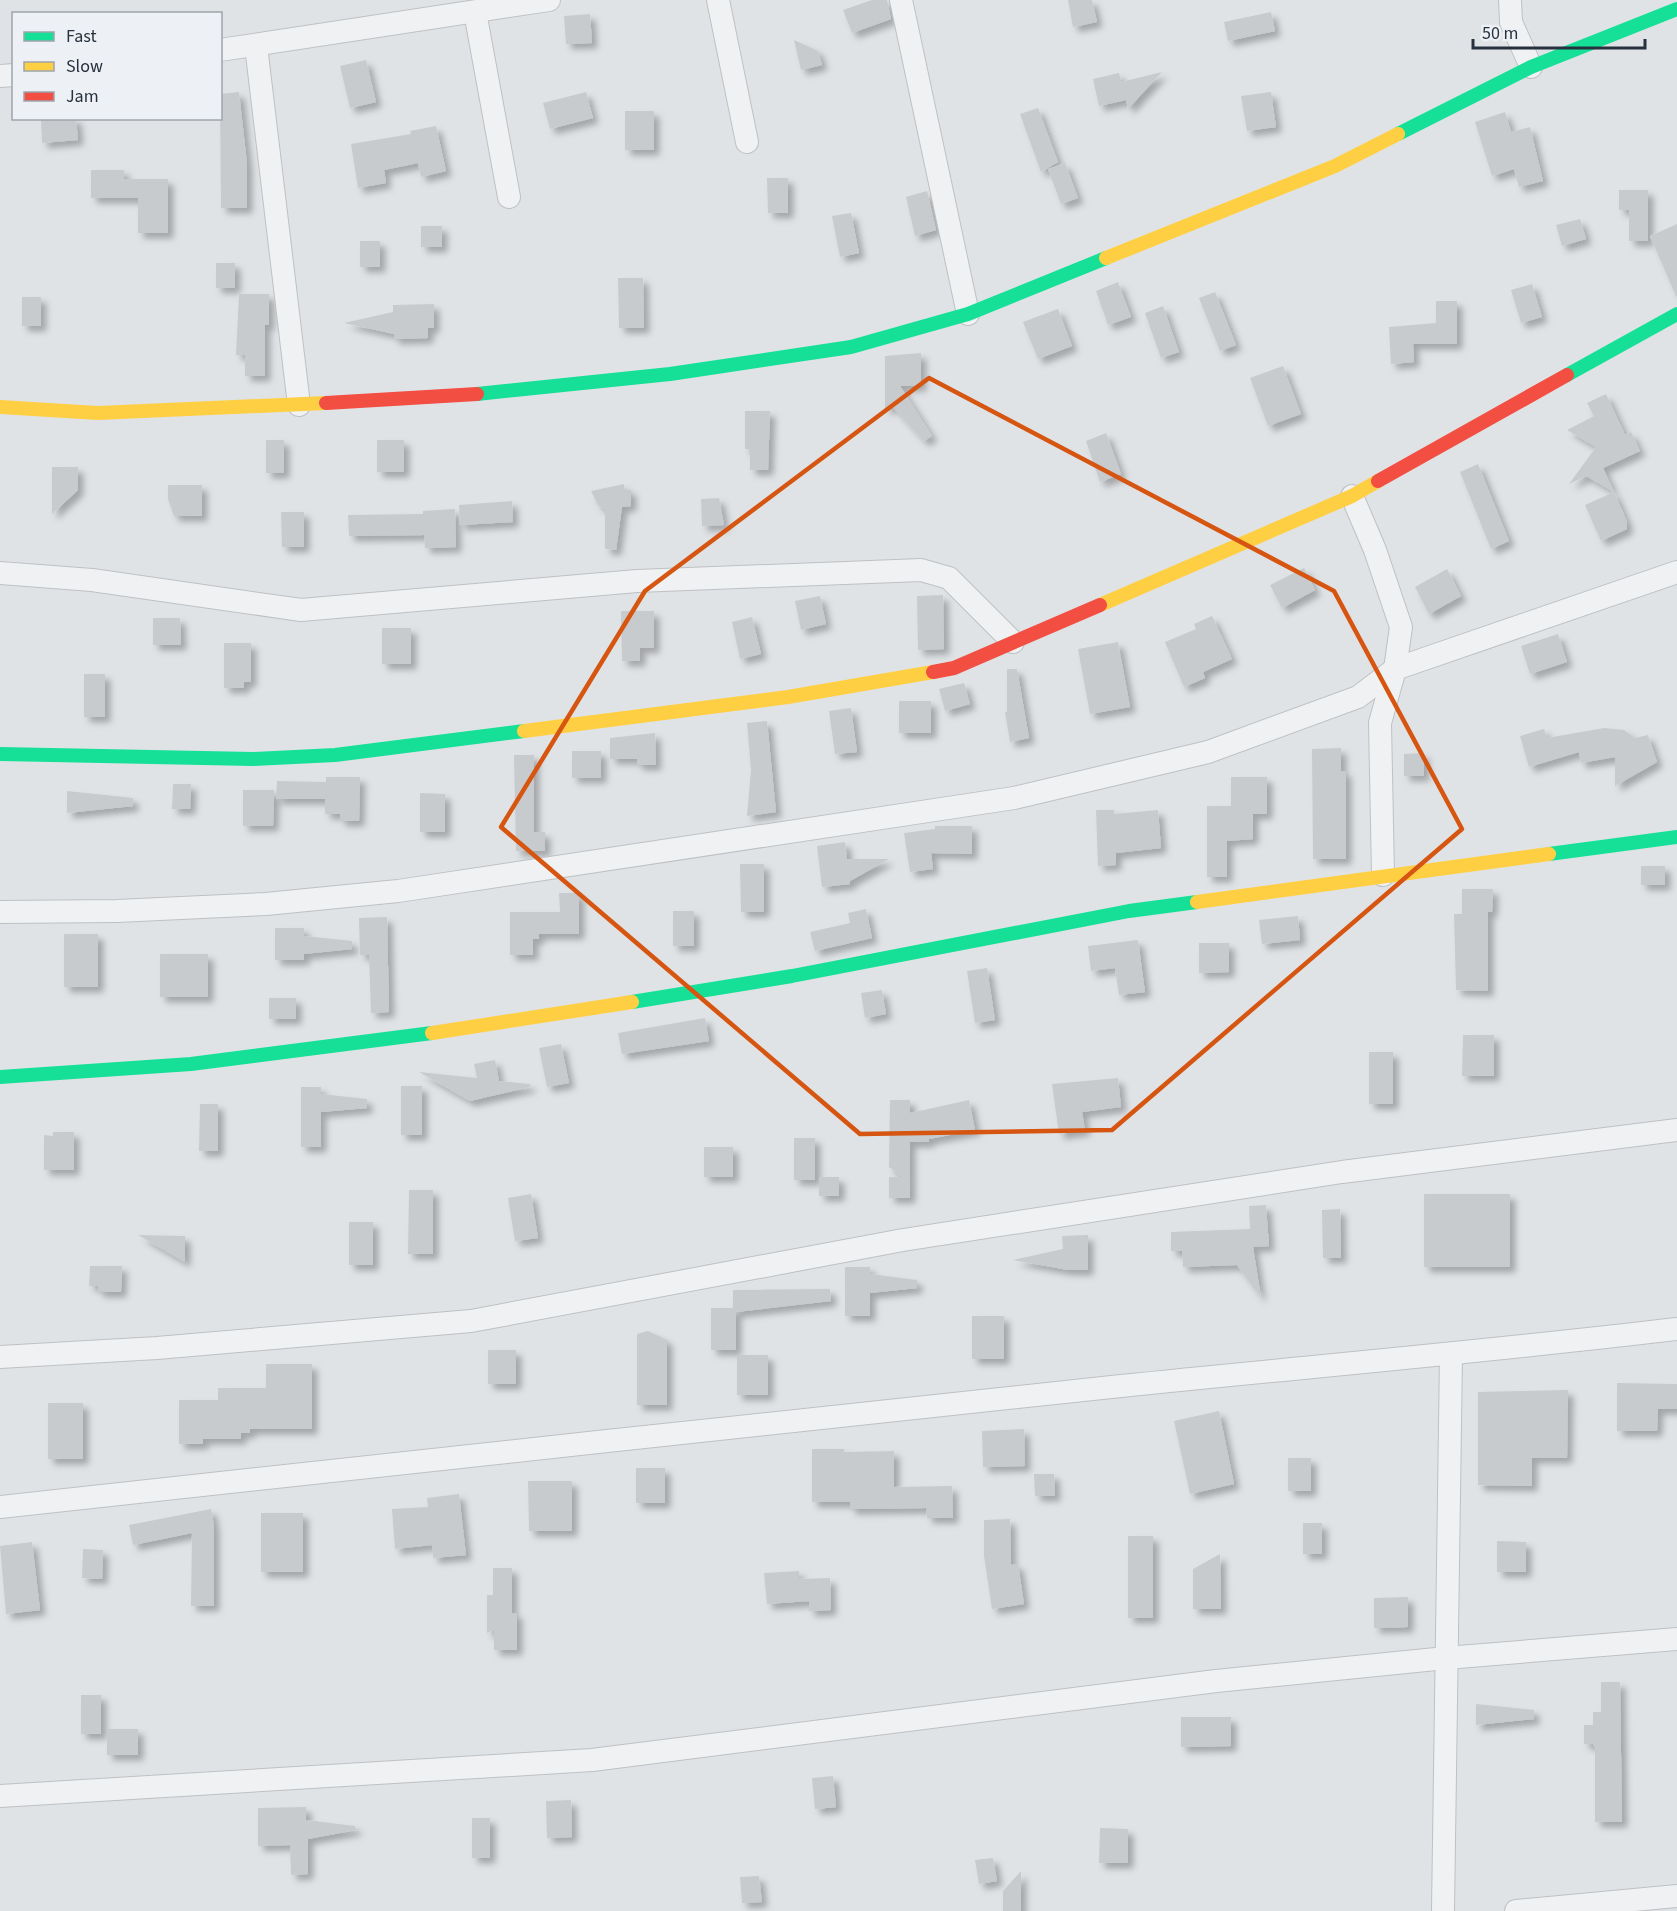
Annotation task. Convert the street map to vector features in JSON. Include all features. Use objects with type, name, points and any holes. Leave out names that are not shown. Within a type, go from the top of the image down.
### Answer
[{"type":"street","points":[[222,50],[549,0]]},
{"type":"street","points":[[718,0],[747,142]]},
{"type":"street","points":[[901,0],[968,315]]},
{"type":"street","points":[[1510,0],[1511,22],[1531,67]]},
{"type":"street","points":[[0,407],[98,413],[299,405],[462,394],[670,374],[851,347],[968,315],[1335,166],[1531,67],[1677,9]]},
{"type":"street","points":[[475,12],[509,197]]},
{"type":"street","points":[[256,46],[299,405]]},
{"type":"street","points":[[0,754],[252,759],[335,755],[789,697],[954,668],[1352,496],[1677,314]]},
{"type":"street","points":[[1352,496],[1375,550],[1401,627],[1395,669],[1380,723],[1383,875]]},
{"type":"street","points":[[0,573],[92,580],[301,610],[637,581],[921,570],[949,578],[1013,642]]},
{"type":"street","points":[[0,912],[117,911],[266,904],[398,891],[1014,798],[1208,752],[1358,697],[1395,669],[1677,572]]},
{"type":"street","points":[[0,1077],[191,1064],[507,1023],[792,976],[1129,911],[1677,837]]},
{"type":"street","points":[[0,1357],[157,1348],[471,1320],[915,1238],[1342,1172],[1677,1130]]},
{"type":"street","points":[[0,1507],[1124,1386],[1451,1355],[1677,1329]]},
{"type":"street","points":[[1443,1911],[1451,1355]]},
{"type":"street","points":[[0,1796],[592,1760],[1010,1705],[1446,1658],[1677,1639]]},
{"type":"street","points":[[1516,1911],[1677,1896]]},
{"type":"highlighted area","points":[[929,378],[1334,591],[1462,829],[1112,1130],[860,1134],[501,827],[645,591]]},
{"type":"building","points":[[872,0],[887,0],[891,19],[852,33],[843,10]]},
{"type":"building","points":[[1068,0],[1092,0],[1097,22],[1073,27]]},
{"type":"building","points":[[1271,12],[1275,31],[1228,41],[1224,22]]},
{"type":"building","points":[[590,14],[592,43],[566,44],[564,16]]},
{"type":"building","points":[[794,40],[818,51],[822,65],[801,70]]},
{"type":"building","points":[[366,60],[376,102],[350,108],[340,66]]},
{"type":"building","points":[[1162,72],[1128,109],[1126,100],[1099,106],[1093,79],[1119,73],[1121,82]]},
{"type":"building","points":[[239,92],[247,164],[247,208],[221,208],[222,94]]},
{"type":"building","points":[[586,92],[593,118],[550,129],[543,103]]},
{"type":"building","points":[[1271,92],[1276,127],[1247,131],[1241,96]]},
{"type":"building","points":[[1038,108],[1058,162],[1041,172],[1020,114]]},
{"type":"building","points":[[625,111],[654,111],[654,150],[625,150]]},
{"type":"building","points":[[1505,112],[1511,132],[1530,127],[1543,181],[1519,187],[1514,169],[1492,176],[1475,122]]},
{"type":"building","points":[[41,120],[76,120],[78,140],[42,143]]},
{"type":"building","points":[[436,126],[446,171],[421,177],[418,163],[384,170],[386,183],[358,188],[351,144],[411,134],[410,131]]},
{"type":"building","points":[[1065,163],[1078,198],[1061,204],[1048,169]]},
{"type":"building","points":[[91,170],[124,170],[124,179],[168,179],[168,233],[138,233],[138,198],[91,198]]},
{"type":"building","points":[[767,178],[788,178],[788,213],[768,213]]},
{"type":"building","points":[[1619,190],[1648,190],[1648,241],[1629,241],[1629,210],[1619,210]]},
{"type":"building","points":[[927,191],[936,230],[915,236],[906,197]]},
{"type":"building","points":[[851,213],[859,253],[840,257],[832,216]]},
{"type":"building","points":[[1580,219],[1586,239],[1562,246],[1556,225]]},
{"type":"building","points":[[1677,224],[1677,296],[1676,296],[1650,236]]},
{"type":"building","points":[[421,226],[442,226],[442,247],[421,247]]},
{"type":"building","points":[[360,241],[380,241],[380,267],[360,267]]},
{"type":"building","points":[[216,263],[235,263],[235,288],[216,288]]},
{"type":"building","points":[[618,278],[643,278],[644,328],[619,328]]},
{"type":"building","points":[[1118,282],[1131,317],[1108,325],[1096,291]]},
{"type":"building","points":[[1532,284],[1542,317],[1521,323],[1511,290]]},
{"type":"building","points":[[1215,292],[1236,345],[1220,351],[1199,298]]},
{"type":"building","points":[[239,294],[269,294],[269,325],[265,325],[265,376],[245,376],[245,355],[236,355]]},
{"type":"building","points":[[22,297],[41,297],[41,326],[22,326]]},
{"type":"building","points":[[1436,301],[1457,301],[1457,344],[1413,344],[1414,362],[1391,364],[1389,327],[1436,323]]},
{"type":"building","points":[[434,304],[434,328],[428,328],[428,338],[394,339],[394,334],[344,323],[393,312],[393,305]]},
{"type":"building","points":[[1163,306],[1179,352],[1161,358],[1145,313]]},
{"type":"building","points":[[1058,309],[1072,346],[1038,359],[1023,322]]},
{"type":"building","points":[[921,353],[921,386],[900,386],[932,436],[924,441],[892,406],[885,410],[885,356]]},
{"type":"building","points":[[1283,366],[1301,414],[1268,426],[1250,378]]},
{"type":"building","points":[[1606,394],[1625,435],[1631,432],[1640,451],[1603,468],[1614,492],[1586,476],[1569,484],[1596,447],[1567,430],[1594,416],[1587,403]]},
{"type":"building","points":[[745,411],[770,411],[768,470],[750,470],[750,449],[745,449]]},
{"type":"building","points":[[1106,433],[1121,474],[1100,482],[1086,441]]},
{"type":"building","points":[[266,440],[284,440],[284,473],[266,473]]},
{"type":"building","points":[[377,440],[404,440],[404,472],[377,472]]},
{"type":"building","points":[[1478,464],[1509,541],[1491,549],[1460,472]]},
{"type":"building","points":[[52,467],[78,467],[78,490],[52,514]]},
{"type":"building","points":[[624,484],[624,489],[631,490],[631,506],[622,507],[616,550],[605,549],[605,509],[598,505],[591,491]]},
{"type":"building","points":[[168,485],[202,485],[202,516],[174,516],[168,499]]},
{"type":"building","points":[[1614,492],[1627,522],[1627,529],[1601,541],[1585,505]]},
{"type":"building","points":[[719,498],[724,525],[702,526],[701,499]]},
{"type":"building","points":[[512,501],[513,522],[460,525],[459,505]]},
{"type":"building","points":[[455,509],[456,547],[425,548],[424,535],[349,536],[348,515],[423,514],[423,511]]},
{"type":"building","points":[[281,512],[304,512],[304,547],[282,547]]},
{"type":"building","points":[[1304,568],[1315,590],[1282,608],[1270,585]]},
{"type":"building","points":[[1447,569],[1461,596],[1429,614],[1415,587]]},
{"type":"building","points":[[943,595],[944,649],[918,650],[917,596]]},
{"type":"building","points":[[820,596],[826,624],[801,630],[795,601]]},
{"type":"building","points":[[621,611],[654,611],[654,648],[640,648],[640,661],[622,661]]},
{"type":"building","points":[[1212,616],[1232,659],[1203,672],[1205,678],[1184,687],[1165,642],[1196,629],[1194,624]]},
{"type":"building","points":[[752,617],[761,654],[740,659],[732,622]]},
{"type":"building","points":[[153,618],[180,618],[181,645],[153,645]]},
{"type":"building","points":[[382,628],[411,628],[411,664],[382,664]]},
{"type":"building","points":[[1558,634],[1567,662],[1530,674],[1521,646]]},
{"type":"building","points":[[1118,642],[1130,707],[1090,714],[1078,649]]},
{"type":"building","points":[[224,643],[251,643],[251,682],[244,682],[244,688],[224,688]]},
{"type":"building","points":[[1007,669],[1017,669],[1029,738],[1010,742],[1005,712],[1007,712]]},
{"type":"building","points":[[84,674],[105,674],[105,717],[84,717]]},
{"type":"building","points":[[964,683],[970,704],[945,711],[939,689]]},
{"type":"building","points":[[899,701],[931,701],[931,733],[899,733]]},
{"type":"building","points":[[851,708],[857,752],[835,754],[829,711]]},
{"type":"building","points":[[767,721],[776,812],[747,816],[751,770],[747,723]]},
{"type":"building","points":[[1604,728],[1624,730],[1635,738],[1648,735],[1657,762],[1615,786],[1615,757],[1581,763],[1579,752],[1529,767],[1520,736],[1544,729],[1547,738]]},
{"type":"building","points":[[655,733],[656,765],[637,765],[637,759],[610,759],[610,738]]},
{"type":"building","points":[[1341,748],[1341,771],[1346,771],[1346,859],[1313,859],[1312,749]]},
{"type":"building","points":[[572,751],[601,751],[601,778],[572,778]]},
{"type":"building","points":[[1424,753],[1424,776],[1404,776],[1404,754]]},
{"type":"building","points":[[514,755],[534,755],[534,832],[545,832],[545,851],[516,851]]},
{"type":"building","points":[[326,777],[360,777],[359,821],[340,821],[340,814],[325,814],[325,799],[276,799],[277,781],[326,782]]},
{"type":"building","points":[[1231,777],[1267,777],[1267,814],[1253,814],[1253,839],[1227,841],[1227,877],[1207,877],[1207,806],[1231,806]]},
{"type":"building","points":[[173,784],[191,784],[190,809],[172,809]]},
{"type":"building","points":[[243,790],[274,790],[273,826],[243,826]]},
{"type":"building","points":[[67,791],[133,798],[133,806],[67,813]]},
{"type":"building","points":[[420,793],[445,794],[445,832],[420,832]]},
{"type":"building","points":[[1096,810],[1114,810],[1114,814],[1158,810],[1161,848],[1116,853],[1116,865],[1098,866]]},
{"type":"building","points":[[935,826],[972,826],[972,854],[931,853],[933,869],[910,872],[904,833],[935,829]]},
{"type":"building","points":[[845,842],[847,859],[889,859],[850,881],[850,884],[822,887],[817,846]]},
{"type":"building","points":[[740,864],[764,864],[764,912],[741,912]]},
{"type":"building","points":[[1641,866],[1665,866],[1665,885],[1641,885]]},
{"type":"building","points":[[1462,889],[1493,889],[1492,912],[1488,912],[1488,991],[1456,990],[1454,914],[1462,914]]},
{"type":"building","points":[[559,893],[579,893],[579,934],[539,934],[539,939],[533,939],[533,955],[510,955],[510,912],[560,912]]},
{"type":"building","points":[[866,909],[872,938],[815,951],[810,932],[850,923],[848,913]]},
{"type":"building","points":[[673,911],[694,911],[694,946],[673,946]]},
{"type":"building","points":[[1298,916],[1300,940],[1262,944],[1259,920]]},
{"type":"building","points":[[387,917],[389,1012],[371,1013],[369,955],[360,955],[359,918]]},
{"type":"building","points":[[275,928],[304,928],[304,936],[352,941],[352,949],[304,954],[304,960],[275,960]]},
{"type":"building","points":[[64,934],[98,934],[98,987],[64,987]]},
{"type":"building","points":[[1138,940],[1145,992],[1119,995],[1115,968],[1091,971],[1088,946]]},
{"type":"building","points":[[1199,943],[1229,943],[1229,972],[1199,973]]},
{"type":"building","points":[[160,954],[208,954],[208,997],[160,997]]},
{"type":"building","points":[[987,968],[995,1020],[975,1023],[967,971]]},
{"type":"building","points":[[882,990],[886,1014],[865,1018],[861,993]]},
{"type":"building","points":[[269,998],[296,998],[296,1019],[269,1019]]},
{"type":"building","points":[[705,1018],[709,1041],[622,1054],[618,1033]]},
{"type":"building","points":[[1463,1035],[1494,1035],[1494,1076],[1462,1076]]},
{"type":"building","points":[[561,1044],[569,1083],[547,1087],[539,1048]]},
{"type":"building","points":[[1369,1052],[1393,1052],[1393,1104],[1369,1104]]},
{"type":"building","points":[[495,1060],[499,1081],[530,1084],[530,1087],[470,1101],[419,1072],[477,1078],[474,1064]]},
{"type":"building","points":[[1118,1078],[1121,1107],[1082,1112],[1085,1130],[1059,1134],[1052,1084]]},
{"type":"building","points":[[401,1086],[422,1086],[422,1135],[401,1135]]},
{"type":"building","points":[[301,1087],[321,1087],[321,1094],[367,1099],[367,1108],[321,1112],[321,1147],[301,1147]]},
{"type":"building","points":[[890,1100],[910,1100],[910,1113],[969,1100],[975,1130],[929,1139],[929,1142],[910,1142],[910,1198],[889,1198],[889,1177],[903,1177],[889,1167]]},
{"type":"building","points":[[200,1104],[218,1104],[218,1151],[199,1151]]},
{"type":"building","points":[[53,1132],[74,1132],[74,1170],[44,1170],[44,1135],[53,1136]]},
{"type":"building","points":[[794,1138],[815,1138],[815,1180],[794,1180]]},
{"type":"building","points":[[704,1147],[733,1147],[733,1177],[704,1177]]},
{"type":"building","points":[[819,1177],[839,1177],[839,1196],[819,1196]]},
{"type":"building","points":[[409,1190],[433,1190],[433,1254],[408,1254]]},
{"type":"building","points":[[531,1194],[538,1238],[515,1241],[508,1198]]},
{"type":"building","points":[[1424,1194],[1510,1194],[1510,1267],[1424,1267]]},
{"type":"building","points":[[1266,1205],[1269,1246],[1253,1247],[1261,1298],[1237,1265],[1183,1267],[1182,1251],[1171,1251],[1171,1232],[1250,1229],[1249,1206]]},
{"type":"building","points":[[1340,1209],[1341,1258],[1323,1258],[1322,1210]]},
{"type":"building","points":[[349,1222],[373,1222],[373,1265],[349,1265]]},
{"type":"building","points":[[138,1235],[185,1236],[185,1262]]},
{"type":"building","points":[[1088,1235],[1088,1270],[1068,1270],[1013,1260],[1063,1249],[1062,1236]]},
{"type":"building","points":[[90,1266],[122,1266],[121,1292],[98,1292],[98,1286],[89,1286]]},
{"type":"building","points":[[845,1267],[870,1267],[870,1274],[917,1280],[917,1288],[870,1293],[870,1316],[845,1316]]},
{"type":"building","points":[[830,1289],[831,1301],[736,1312],[736,1350],[711,1350],[711,1308],[733,1308],[733,1290]]},
{"type":"building","points":[[972,1316],[1004,1316],[1004,1359],[972,1359]]},
{"type":"building","points":[[648,1331],[667,1340],[667,1405],[637,1405],[637,1334]]},
{"type":"building","points":[[488,1350],[516,1350],[516,1384],[488,1384]]},
{"type":"building","points":[[737,1355],[768,1355],[768,1395],[737,1395]]},
{"type":"building","points":[[266,1364],[312,1364],[312,1429],[250,1429],[250,1433],[241,1433],[241,1439],[203,1439],[203,1444],[179,1444],[179,1400],[218,1400],[218,1388],[266,1388]]},
{"type":"building","points":[[1617,1383],[1677,1384],[1677,1409],[1658,1409],[1657,1431],[1617,1431]]},
{"type":"building","points":[[1568,1390],[1567,1458],[1532,1458],[1532,1486],[1478,1485],[1478,1392]]},
{"type":"building","points":[[48,1403],[83,1403],[83,1459],[48,1459]]},
{"type":"building","points":[[1219,1411],[1234,1484],[1190,1494],[1174,1421]]},
{"type":"building","points":[[1024,1429],[1025,1466],[983,1467],[982,1431]]},
{"type":"building","points":[[812,1449],[844,1449],[844,1452],[894,1451],[894,1487],[952,1486],[953,1518],[927,1518],[926,1508],[850,1509],[850,1502],[812,1502]]},
{"type":"building","points":[[1288,1458],[1311,1458],[1311,1491],[1288,1491]]},
{"type":"building","points":[[636,1468],[665,1468],[665,1503],[636,1503]]},
{"type":"building","points":[[1034,1474],[1054,1474],[1055,1496],[1035,1496]]},
{"type":"building","points":[[528,1481],[572,1481],[572,1531],[529,1531]]},
{"type":"building","points":[[459,1494],[466,1555],[433,1558],[432,1545],[395,1549],[392,1509],[428,1507],[427,1498]]},
{"type":"building","points":[[211,1509],[214,1526],[214,1606],[191,1606],[192,1533],[133,1545],[129,1525]]},
{"type":"building","points":[[261,1513],[303,1513],[303,1572],[261,1572]]},
{"type":"building","points":[[1010,1519],[1011,1565],[1018,1564],[1024,1604],[992,1609],[984,1556],[984,1520]]},
{"type":"building","points":[[1303,1523],[1322,1523],[1322,1554],[1303,1554]]},
{"type":"building","points":[[1128,1536],[1153,1536],[1153,1618],[1128,1618]]},
{"type":"building","points":[[1497,1541],[1526,1542],[1526,1572],[1497,1572]]},
{"type":"building","points":[[32,1542],[40,1610],[6,1614],[0,1546]]},
{"type":"building","points":[[83,1549],[103,1550],[102,1579],[82,1578]]},
{"type":"building","points":[[1220,1554],[1221,1609],[1193,1609],[1193,1569]]},
{"type":"building","points":[[493,1568],[512,1568],[512,1613],[517,1613],[517,1650],[494,1650],[494,1630],[487,1633],[487,1595],[493,1595]]},
{"type":"building","points":[[799,1571],[799,1579],[830,1578],[831,1610],[809,1611],[809,1601],[767,1604],[764,1573]]},
{"type":"building","points":[[1408,1597],[1408,1627],[1374,1628],[1374,1598]]},
{"type":"building","points":[[1601,1682],[1620,1682],[1622,1822],[1595,1822],[1595,1748],[1593,1744],[1584,1744],[1584,1725],[1593,1725],[1593,1712],[1601,1712]]},
{"type":"building","points":[[81,1695],[101,1695],[101,1734],[81,1734]]},
{"type":"building","points":[[1476,1704],[1534,1710],[1534,1719],[1476,1725]]},
{"type":"building","points":[[1181,1717],[1231,1717],[1231,1746],[1181,1747]]},
{"type":"building","points":[[107,1729],[138,1729],[138,1755],[107,1755]]},
{"type":"building","points":[[833,1776],[836,1807],[815,1809],[812,1778]]},
{"type":"building","points":[[571,1800],[572,1837],[547,1838],[546,1801]]},
{"type":"building","points":[[306,1807],[306,1820],[355,1826],[356,1830],[308,1839],[308,1874],[291,1875],[290,1845],[258,1846],[258,1808]]},
{"type":"building","points":[[472,1818],[490,1818],[490,1858],[472,1858]]},
{"type":"building","points":[[1100,1828],[1128,1829],[1128,1863],[1099,1863]]},
{"type":"building","points":[[993,1858],[997,1881],[979,1884],[975,1860]]},
{"type":"building","points":[[1021,1871],[1021,1911],[1003,1911],[1003,1891]]},
{"type":"building","points":[[759,1876],[762,1902],[742,1903],[740,1877]]},
{"type":"traffic: fast","points":[[1398,134],[1531,67],[1677,9]]},
{"type":"traffic: fast","points":[[477,394],[670,374],[851,347],[968,314],[1106,258]]},
{"type":"traffic: fast","points":[[1567,375],[1677,314]]},
{"type":"traffic: fast","points":[[0,754],[253,759],[335,755],[524,731]]},
{"type":"traffic: fast","points":[[1549,854],[1677,837]]},
{"type":"traffic: fast","points":[[632,1002],[792,976],[1129,911],[1197,902]]},
{"type":"traffic: fast","points":[[0,1077],[191,1064],[432,1033]]},
{"type":"traffic: slow","points":[[1106,258],[1335,166],[1398,134]]},
{"type":"traffic: slow","points":[[0,407],[98,413],[326,403]]},
{"type":"traffic: slow","points":[[1100,605],[1352,496],[1378,481]]},
{"type":"traffic: slow","points":[[524,731],[788,697],[933,672]]},
{"type":"traffic: slow","points":[[1197,902],[1549,854]]},
{"type":"traffic: slow","points":[[432,1033],[632,1002]]},
{"type":"traffic: jam","points":[[1378,481],[1567,375]]},
{"type":"traffic: jam","points":[[326,403],[477,394]]},
{"type":"traffic: jam","points":[[933,672],[954,668],[1100,605]]}]
